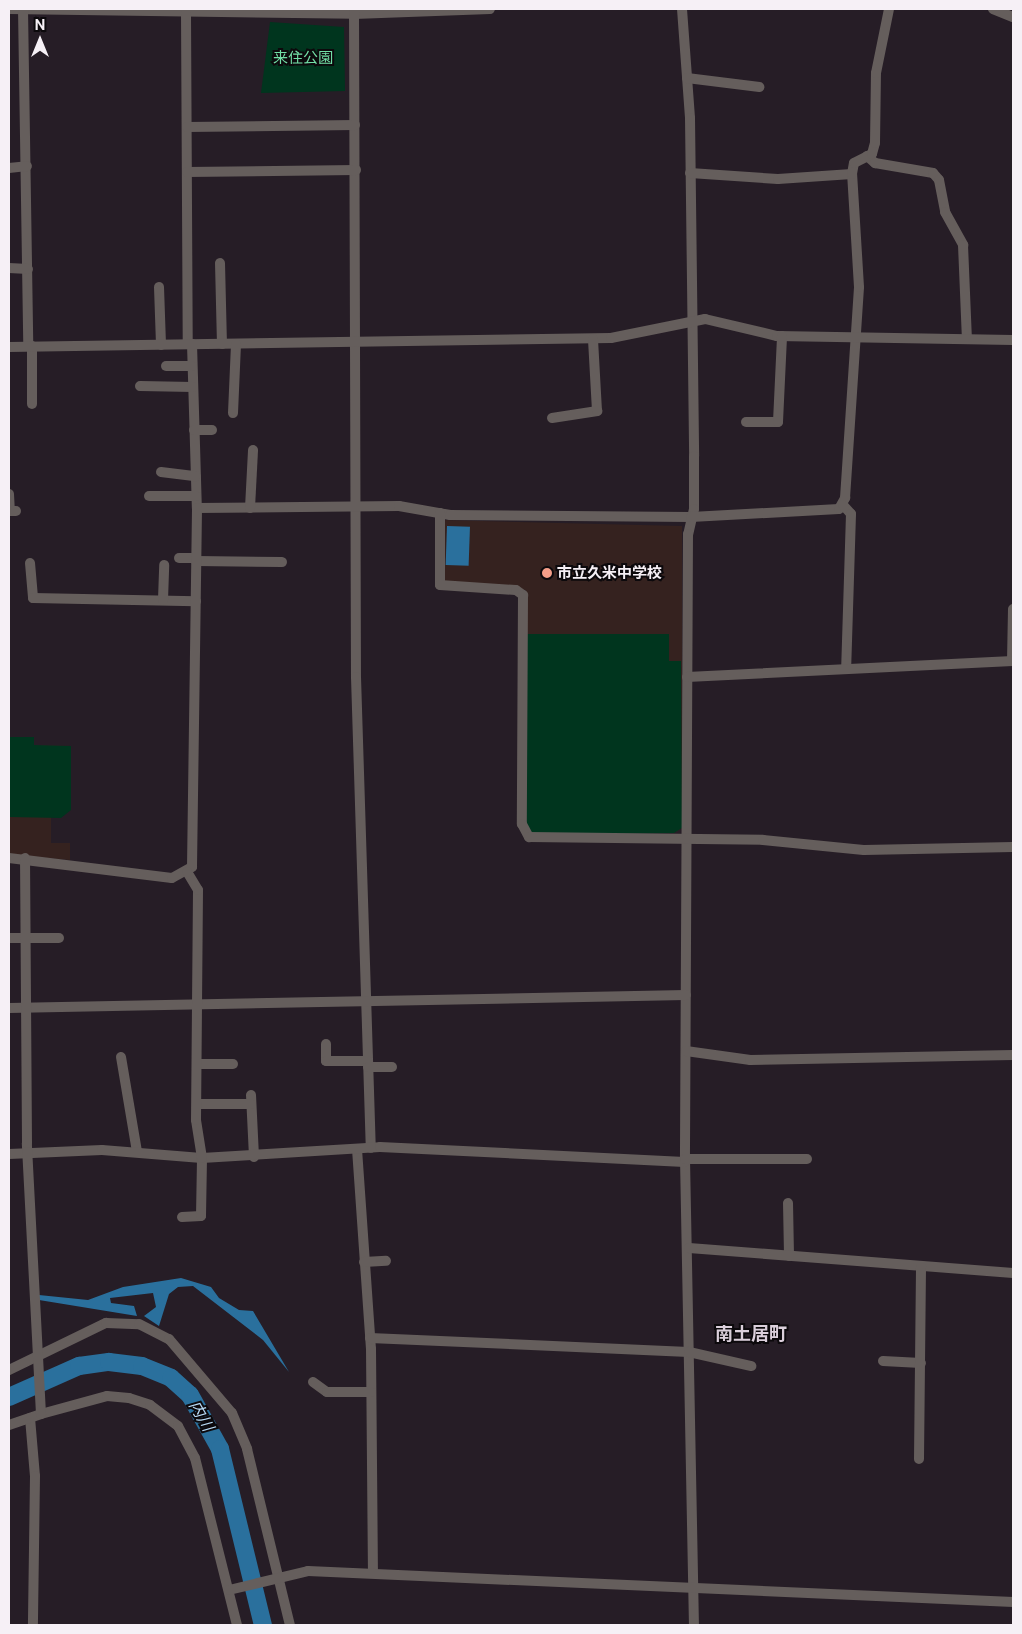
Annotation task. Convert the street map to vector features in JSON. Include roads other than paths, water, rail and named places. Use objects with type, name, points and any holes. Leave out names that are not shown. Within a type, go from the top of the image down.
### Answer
[{"type":"street","points":[[9,9],[186,13],[211,11],[354,12],[490,9]]},
{"type":"street","points":[[22,9],[32,404]]},
{"type":"street","points":[[682,9],[687,78],[692,320],[691,517],[685,838],[685,1160],[689,1248],[694,1625]]},
{"type":"street","points":[[846,669],[851,514],[844,505],[854,338],[860,274],[852,174],[854,162],[867,156],[875,144],[876,73],[889,9]]},
{"type":"street","points":[[993,9],[1013,17]]},
{"type":"street","points":[[354,12],[357,342],[356,677],[371,1148]]},
{"type":"street","points":[[186,13],[190,344],[197,508],[194,858],[188,872]]},
{"type":"street","points":[[687,78],[758,87]]},
{"type":"street","points":[[187,128],[355,125]]},
{"type":"street","points":[[867,156],[875,163],[933,173],[939,180],[945,212],[964,244],[967,339]]},
{"type":"street","points":[[9,168],[27,166]]},
{"type":"street","points":[[187,172],[356,170]]},
{"type":"street","points":[[690,173],[778,179],[852,174]]},
{"type":"street","points":[[220,263],[222,344]]},
{"type":"street","points":[[9,268],[28,269]]},
{"type":"street","points":[[159,287],[161,345]]},
{"type":"street","points":[[9,346],[593,339],[692,320],[719,320],[782,336],[1013,340]]},
{"type":"street","points":[[746,422],[778,422],[782,336]]},
{"type":"street","points":[[552,418],[597,411],[593,339]]},
{"type":"street","points":[[233,413],[236,344]]},
{"type":"street","points":[[166,366],[192,366]]},
{"type":"street","points":[[140,386],[193,387]]},
{"type":"street","points":[[194,430],[212,430]]},
{"type":"street","points":[[250,508],[253,450]]},
{"type":"street","points":[[162,472],[196,476]]},
{"type":"street","points":[[9,494],[10,511],[16,511]]},
{"type":"street","points":[[150,496],[196,496]]},
{"type":"street","points":[[197,508],[399,506],[440,513],[691,517],[839,509],[844,505]]},
{"type":"street","points":[[440,513],[440,585],[516,590],[523,595],[525,832],[534,838],[685,838],[864,850],[1013,847]]},
{"type":"street","points":[[179,558],[282,562]]},
{"type":"street","points":[[30,563],[33,598],[196,601]]},
{"type":"street","points":[[163,600],[164,565]]},
{"type":"street","points":[[687,677],[1013,661],[1013,609]]},
{"type":"street","points":[[9,858],[26,858],[160,877],[188,872]]},
{"type":"street","points":[[26,858],[28,1153],[40,1411]]},
{"type":"street","points":[[182,1217],[201,1216],[202,1158],[196,1143],[198,890],[188,872]]},
{"type":"street","points":[[9,938],[59,938]]},
{"type":"street","points":[[9,1008],[686,995]]},
{"type":"street","points":[[326,1044],[326,1062],[392,1067]]},
{"type":"street","points":[[686,1051],[750,1060],[1013,1055]]},
{"type":"street","points":[[121,1057],[137,1152]]},
{"type":"street","points":[[198,1064],[233,1064]]},
{"type":"street","points":[[197,1104],[251,1100],[254,1157]]},
{"type":"street","points":[[9,1154],[137,1152],[202,1158],[254,1157],[371,1148],[685,1160],[807,1159]]},
{"type":"street","points":[[357,1149],[370,1338],[373,1572]]},
{"type":"street","points":[[788,1202],[789,1256]]},
{"type":"street","points":[[689,1248],[1013,1273]]},
{"type":"street","points":[[364,1262],[386,1261]]},
{"type":"street","points":[[919,1459],[921,1266]]},
{"type":"street","points":[[9,1370],[37,1362],[106,1323],[140,1324],[169,1340],[232,1413],[247,1449],[276,1577],[290,1625]]},
{"type":"street","points":[[370,1338],[689,1352],[751,1366]]},
{"type":"street","points":[[883,1361],[921,1364]]},
{"type":"street","points":[[313,1382],[327,1392],[371,1392]]},
{"type":"street","points":[[9,1425],[30,1418],[40,1411],[82,1401],[122,1397],[150,1405],[178,1426],[195,1458],[232,1589],[237,1625]]},
{"type":"street","points":[[30,1418],[36,1476],[33,1625]]},
{"type":"street","points":[[232,1589],[276,1577],[308,1571],[373,1572],[693,1589],[1013,1602]]},
{"type":"water","points":[[447,526],[470,527],[469,566],[446,565]]},
{"type":"water","points":[[181,1278],[211,1287],[219,1298],[239,1310],[253,1311],[289,1372],[263,1340],[193,1286],[178,1287],[169,1294],[159,1326],[144,1316],[156,1307],[153,1293],[110,1298],[111,1303],[134,1306],[137,1316],[39,1300],[39,1295],[88,1300],[123,1287]]},
{"type":"waterway","name":"内川","points":[[9,1397],[79,1366],[109,1362],[142,1366],[171,1378],[190,1395],[220,1449],[263,1625]]},
{"type":"place","name":"市立久米中学校","points":[[547,573]]},
{"type":"district","name":"南土居町","points":[[751,1334]]},
{"type":"park label","name":"来住公園","points":[[303,58]]}]
